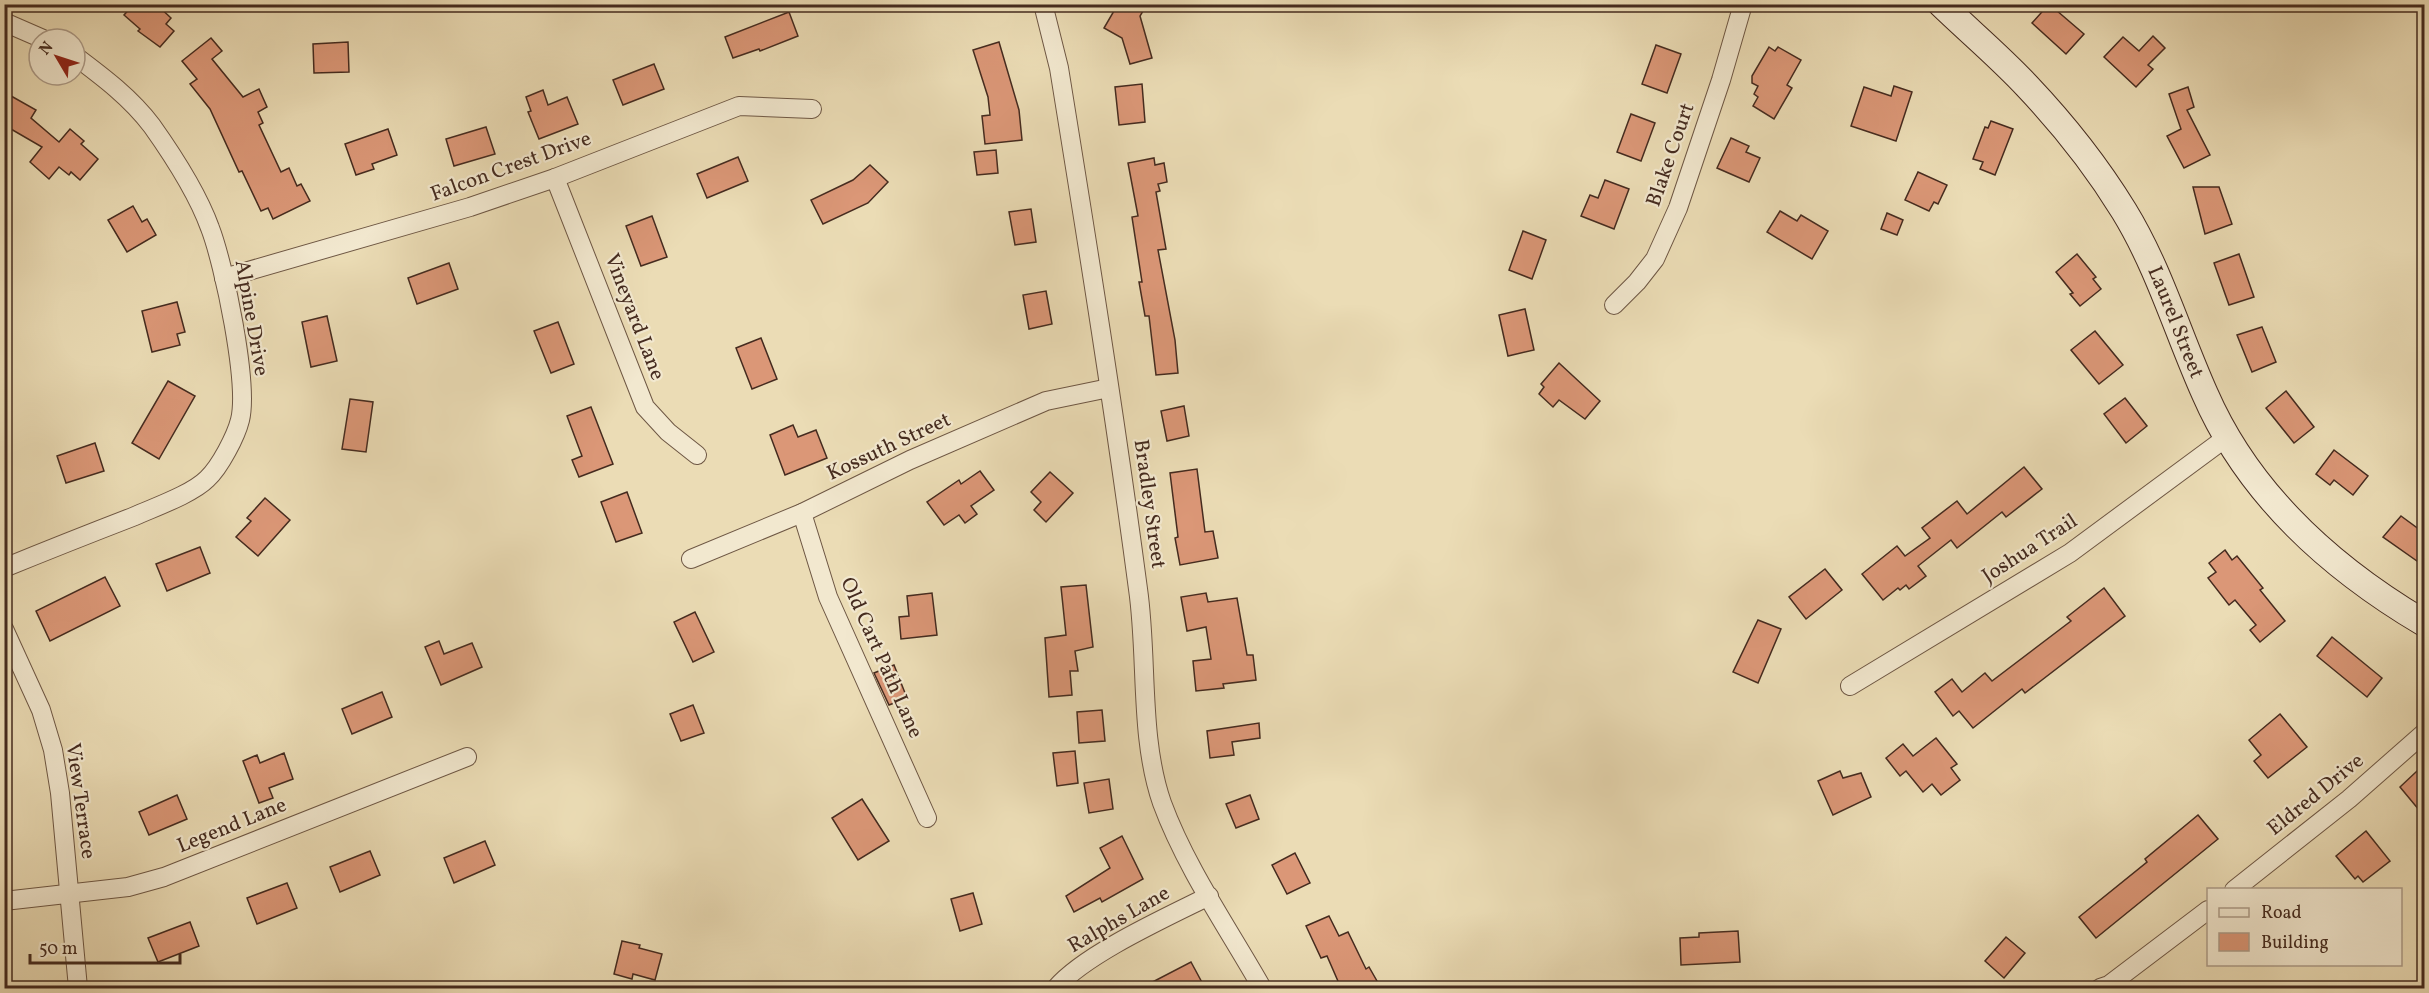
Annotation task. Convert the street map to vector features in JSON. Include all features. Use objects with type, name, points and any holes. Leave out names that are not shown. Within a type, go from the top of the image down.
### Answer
[{"type":"street","name":"Bradley Street","points":[[1043,4],[1059,68],[1139,593],[1154,768],[1162,801],[1173,830],[1262,988]]},
{"type":"street","name":"Blake Court","points":[[1614,305],[1637,282],[1655,259],[1678,207],[1721,80],[1743,4]]},
{"type":"street","name":"Laurel Street","points":[[1941,4],[2027,86],[2079,147],[2109,189],[2145,250],[2206,397],[2227,437],[2250,472],[2272,500],[2310,540],[2368,587],[2424,623]]},
{"type":"street","points":[[4,22],[27,32]]},
{"type":"street","name":"Alpine Drive","points":[[4,568],[174,499],[207,479],[225,453],[240,419],[242,387],[240,366],[224,278],[210,228],[187,181],[151,124],[116,87],[87,65]]},
{"type":"street","name":"Falcon Crest Drive","points":[[224,278],[426,220],[555,178],[739,106],[812,109]]},
{"type":"street","name":"Vineyard Lane","points":[[555,178],[645,406],[668,432],[697,455]]},
{"type":"street","name":"Kossuth Street","points":[[691,559],[802,513],[910,460],[1046,401],[1109,388]]},
{"type":"street","name":"Joshua Trail","points":[[1850,686],[2070,553],[2227,437]]},
{"type":"street","name":"Old Cart Path Lane","points":[[802,513],[828,597],[927,818]]},
{"type":"street","name":"View Terrace","points":[[4,629],[41,710],[53,750],[60,793],[78,988]]},
{"type":"street","name":"Eldred Drive","points":[[2237,888],[2349,799],[2424,733]]},
{"type":"street","name":"Legend Lane","points":[[4,901],[128,887],[164,877],[467,757]]},
{"type":"street","name":"Ralphs Lane","points":[[1056,988],[1063,979],[1084,964],[1209,896]]},
{"type":"street","points":[[2100,988],[2109,985],[2207,911]]},
{"type":"building","points":[[134,4],[156,4],[171,18],[166,24],[174,31],[160,47],[138,31],[140,29],[124,15]]},
{"type":"building","points":[[1118,4],[1131,4],[1143,11],[1140,16],[1152,58],[1130,64],[1122,38],[1104,28]]},
{"type":"building","points":[[2049,4],[2084,34],[2066,54],[2032,23]]},
{"type":"building","points":[[789,12],[798,36],[760,51],[759,49],[733,58],[725,37]]},
{"type":"building","points":[[2153,36],[2165,48],[2148,65],[2153,69],[2136,87],[2104,57],[2123,37],[2139,51]]},
{"type":"building","points":[[211,38],[222,51],[212,59],[243,97],[259,89],[267,107],[258,112],[263,123],[259,125],[281,172],[289,168],[297,186],[301,184],[310,201],[273,219],[268,208],[261,211],[242,171],[239,172],[210,109],[190,84],[197,79],[182,61]]},
{"type":"building","points":[[348,42],[349,72],[314,73],[313,44]]},
{"type":"building","points":[[999,42],[1019,110],[1022,140],[985,144],[982,116],[990,115],[988,97],[973,50]]},
{"type":"building","points":[[1656,45],[1681,54],[1667,93],[1642,84]]},
{"type":"building","points":[[1769,47],[1775,51],[1778,47],[1801,60],[1787,85],[1792,88],[1774,119],[1753,106],[1758,97],[1754,94],[1758,86],[1752,83],[1752,76]]},
{"type":"building","points":[[654,64],[664,89],[623,105],[613,80]]},
{"type":"building","points":[[1142,84],[1145,122],[1119,125],[1115,87]]},
{"type":"building","points":[[1894,86],[1912,92],[1896,141],[1851,126],[1864,87],[1891,96]]},
{"type":"building","points":[[2188,87],[2194,107],[2187,110],[2210,155],[2184,168],[2167,136],[2181,129],[2169,94]]},
{"type":"building","points":[[543,90],[548,105],[567,97],[578,124],[539,139],[528,112],[531,111],[526,97]]},
{"type":"building","points":[[4,92],[36,110],[31,118],[59,142],[70,129],[84,141],[81,144],[98,159],[80,180],[71,172],[69,175],[59,167],[49,179],[30,162],[42,147],[4,125]]},
{"type":"building","points":[[1631,114],[1655,123],[1641,161],[1617,152]]},
{"type":"building","points":[[1991,121],[2013,129],[1995,175],[1980,169],[1983,162],[1973,159],[1985,127],[1988,128]]},
{"type":"building","points":[[486,127],[495,154],[454,166],[446,139]]},
{"type":"building","points":[[388,129],[397,155],[372,164],[374,169],[356,175],[345,144]]},
{"type":"building","points":[[1731,138],[1749,146],[1746,152],[1760,158],[1749,182],[1717,168]]},
{"type":"building","points":[[996,150],[998,173],[977,175],[974,152]]},
{"type":"building","points":[[738,157],[748,181],[707,198],[697,174]]},
{"type":"building","points":[[1154,158],[1155,165],[1164,163],[1167,182],[1158,184],[1160,191],[1156,192],[1166,249],[1158,250],[1175,340],[1178,373],[1156,375],[1149,316],[1145,316],[1139,282],[1142,282],[1132,217],[1138,216],[1128,163]]},
{"type":"building","points":[[870,165],[888,182],[868,203],[823,224],[811,200],[853,180]]},
{"type":"building","points":[[1918,172],[1947,185],[1938,204],[1934,202],[1929,211],[1905,200]]},
{"type":"building","points":[[1605,180],[1629,189],[1614,229],[1581,216],[1590,195],[1598,198]]},
{"type":"building","points":[[2193,187],[2219,187],[2232,224],[2205,234]]},
{"type":"building","points":[[133,206],[142,222],[147,219],[156,235],[127,252],[108,220]]},
{"type":"building","points":[[1031,209],[1036,242],[1015,245],[1009,212]]},
{"type":"building","points":[[1780,211],[1797,221],[1801,215],[1828,231],[1812,259],[1767,232]]},
{"type":"building","points":[[1887,213],[1903,220],[1897,235],[1881,229]]},
{"type":"building","points":[[652,216],[667,257],[641,266],[626,226]]},
{"type":"building","points":[[1523,231],[1546,240],[1532,279],[1509,270]]},
{"type":"building","points":[[2077,254],[2096,277],[2093,279],[2101,289],[2080,306],[2056,272]]},
{"type":"building","points":[[2239,254],[2254,297],[2229,305],[2214,263]]},
{"type":"building","points":[[449,263],[458,289],[417,304],[408,278]]},
{"type":"building","points":[[1046,291],[1052,324],[1029,329],[1023,295]]},
{"type":"building","points":[[177,302],[185,332],[177,334],[180,345],[152,352],[142,311]]},
{"type":"building","points":[[1525,309],[1534,350],[1508,356],[1499,315]]},
{"type":"building","points":[[327,316],[337,361],[311,367],[302,322]]},
{"type":"building","points":[[558,322],[574,364],[551,373],[534,331]]},
{"type":"building","points":[[2262,327],[2276,362],[2252,372],[2237,335]]},
{"type":"building","points":[[2095,331],[2123,365],[2099,384],[2071,350]]},
{"type":"building","points":[[761,338],[777,379],[752,389],[736,348]]},
{"type":"building","points":[[1559,363],[1600,401],[1585,419],[1559,400],[1553,407],[1539,394],[1544,387],[1541,384]]},
{"type":"building","points":[[168,381],[195,396],[159,459],[132,443]]},
{"type":"building","points":[[2286,391],[2314,427],[2294,443],[2266,408]]},
{"type":"building","points":[[2125,398],[2147,426],[2126,443],[2104,414]]},
{"type":"building","points":[[350,399],[373,402],[366,452],[342,449]]},
{"type":"building","points":[[1184,406],[1189,436],[1167,441],[1161,411]]},
{"type":"building","points":[[591,407],[613,464],[579,477],[572,460],[582,456],[567,416]]},
{"type":"building","points":[[793,425],[798,437],[816,430],[827,458],[785,475],[770,435]]},
{"type":"building","points":[[95,443],[104,471],[66,483],[57,456]]},
{"type":"building","points":[[2334,450],[2368,476],[2353,495],[2334,480],[2330,485],[2316,474]]},
{"type":"building","points":[[2024,467],[2042,489],[2006,517],[2002,512],[1957,548],[1951,540],[1918,566],[1926,576],[1909,589],[1906,585],[1900,590],[1898,588],[1883,600],[1862,574],[1897,546],[1905,556],[1930,538],[1922,528],[1957,501],[1967,514]]},
{"type":"building","points":[[1197,469],[1205,532],[1213,531],[1218,558],[1180,565],[1175,538],[1178,537],[1170,473]]},
{"type":"building","points":[[980,471],[994,490],[971,506],[977,514],[965,523],[959,515],[944,525],[927,502],[959,480],[961,484]]},
{"type":"building","points":[[1050,472],[1073,493],[1046,522],[1034,510],[1041,502],[1031,492]]},
{"type":"building","points":[[627,492],[642,533],[616,542],[601,502]]},
{"type":"building","points":[[265,498],[290,520],[258,556],[236,537],[251,521],[247,518]]},
{"type":"building","points":[[2401,516],[2424,533],[2424,551],[2417,561],[2383,537]]},
{"type":"building","points":[[200,547],[210,573],[167,591],[156,564]]},
{"type":"building","points":[[2225,550],[2232,560],[2237,556],[2263,588],[2260,590],[2285,621],[2260,642],[2250,630],[2256,625],[2235,600],[2229,605],[2208,578],[2216,572],[2209,563]]},
{"type":"building","points":[[1825,569],[1842,590],[1806,619],[1789,597]]},
{"type":"building","points":[[105,577],[120,606],[50,641],[36,611]]},
{"type":"building","points":[[1086,585],[1093,647],[1075,651],[1078,671],[1070,671],[1072,695],[1049,697],[1045,638],[1066,635],[1061,587]]},
{"type":"building","points":[[2104,588],[2125,616],[2025,693],[2022,689],[1973,728],[1959,711],[1953,716],[1935,692],[1952,679],[1962,692],[1985,673],[1992,681],[2071,621],[2067,617]]},
{"type":"building","points":[[932,593],[937,635],[901,639],[899,617],[909,616],[907,596]]},
{"type":"building","points":[[1206,593],[1208,602],[1237,598],[1247,655],[1253,655],[1256,680],[1223,684],[1224,688],[1196,691],[1193,661],[1211,659],[1206,627],[1187,631],[1181,597]]},
{"type":"building","points":[[695,612],[714,652],[693,662],[674,622]]},
{"type":"building","points":[[1758,620],[1781,629],[1758,683],[1733,672]]},
{"type":"building","points":[[2332,637],[2382,678],[2367,697],[2317,656]]},
{"type":"building","points":[[439,641],[444,654],[472,643],[482,667],[441,685],[425,647]]},
{"type":"building","points":[[894,665],[907,698],[889,705],[874,673]]},
{"type":"building","points":[[382,692],[392,717],[352,734],[342,709]]},
{"type":"building","points":[[693,705],[704,733],[681,741],[670,714]]},
{"type":"building","points":[[1102,710],[1105,741],[1079,743],[1077,712]]},
{"type":"building","points":[[2280,714],[2307,747],[2268,778],[2254,761],[2261,755],[2249,740]]},
{"type":"building","points":[[1259,723],[1260,738],[1232,742],[1234,755],[1210,758],[1207,731]]},
{"type":"building","points":[[1936,738],[1957,764],[1951,768],[1960,780],[1941,795],[1932,784],[1923,792],[1906,771],[1900,776],[1886,758],[1903,744],[1913,756]]},
{"type":"building","points":[[1075,751],[1078,783],[1057,786],[1053,753]]},
{"type":"building","points":[[284,753],[293,779],[269,788],[273,798],[259,803],[243,761],[257,755],[260,763]]},
{"type":"building","points":[[1840,771],[1843,778],[1861,773],[1871,797],[1833,815],[1818,781]]},
{"type":"building","points":[[2417,771],[2424,780],[2424,816],[2400,787]]},
{"type":"building","points":[[1109,779],[1113,809],[1089,813],[1084,783]]},
{"type":"building","points":[[177,795],[187,819],[149,835],[139,812]]},
{"type":"building","points":[[1250,795],[1259,819],[1236,828],[1226,804]]},
{"type":"building","points":[[862,799],[889,841],[858,860],[832,818]]},
{"type":"building","points":[[2198,815],[2218,839],[2096,938],[2079,917],[2147,862],[2145,859]]},
{"type":"building","points":[[2366,831],[2390,861],[2363,882],[2358,876],[2355,879],[2336,856]]},
{"type":"building","points":[[1122,836],[1143,879],[1102,902],[1100,898],[1074,912],[1066,896],[1110,868],[1100,848]]},
{"type":"building","points":[[485,841],[495,865],[454,883],[444,858]]},
{"type":"building","points":[[370,851],[380,875],[340,892],[330,867]]},
{"type":"building","points":[[1295,853],[1310,883],[1287,894],[1272,865]]},
{"type":"building","points":[[287,883],[297,908],[257,924],[247,898]]},
{"type":"building","points":[[973,893],[982,924],[960,931],[951,899]]},
{"type":"building","points":[[1329,916],[1339,936],[1348,932],[1366,969],[1369,967],[1381,988],[1341,988],[1327,956],[1321,958],[1306,926]]},
{"type":"building","points":[[190,922],[199,946],[158,962],[148,938]]},
{"type":"building","points":[[1738,931],[1740,962],[1681,965],[1680,938],[1699,937],[1699,933]]},
{"type":"building","points":[[2006,937],[2025,953],[2004,978],[1985,961]]},
{"type":"building","points":[[622,941],[662,954],[655,980],[633,974],[632,979],[614,974]]},
{"type":"building","points":[[1191,962],[1205,988],[1141,988]]}]
